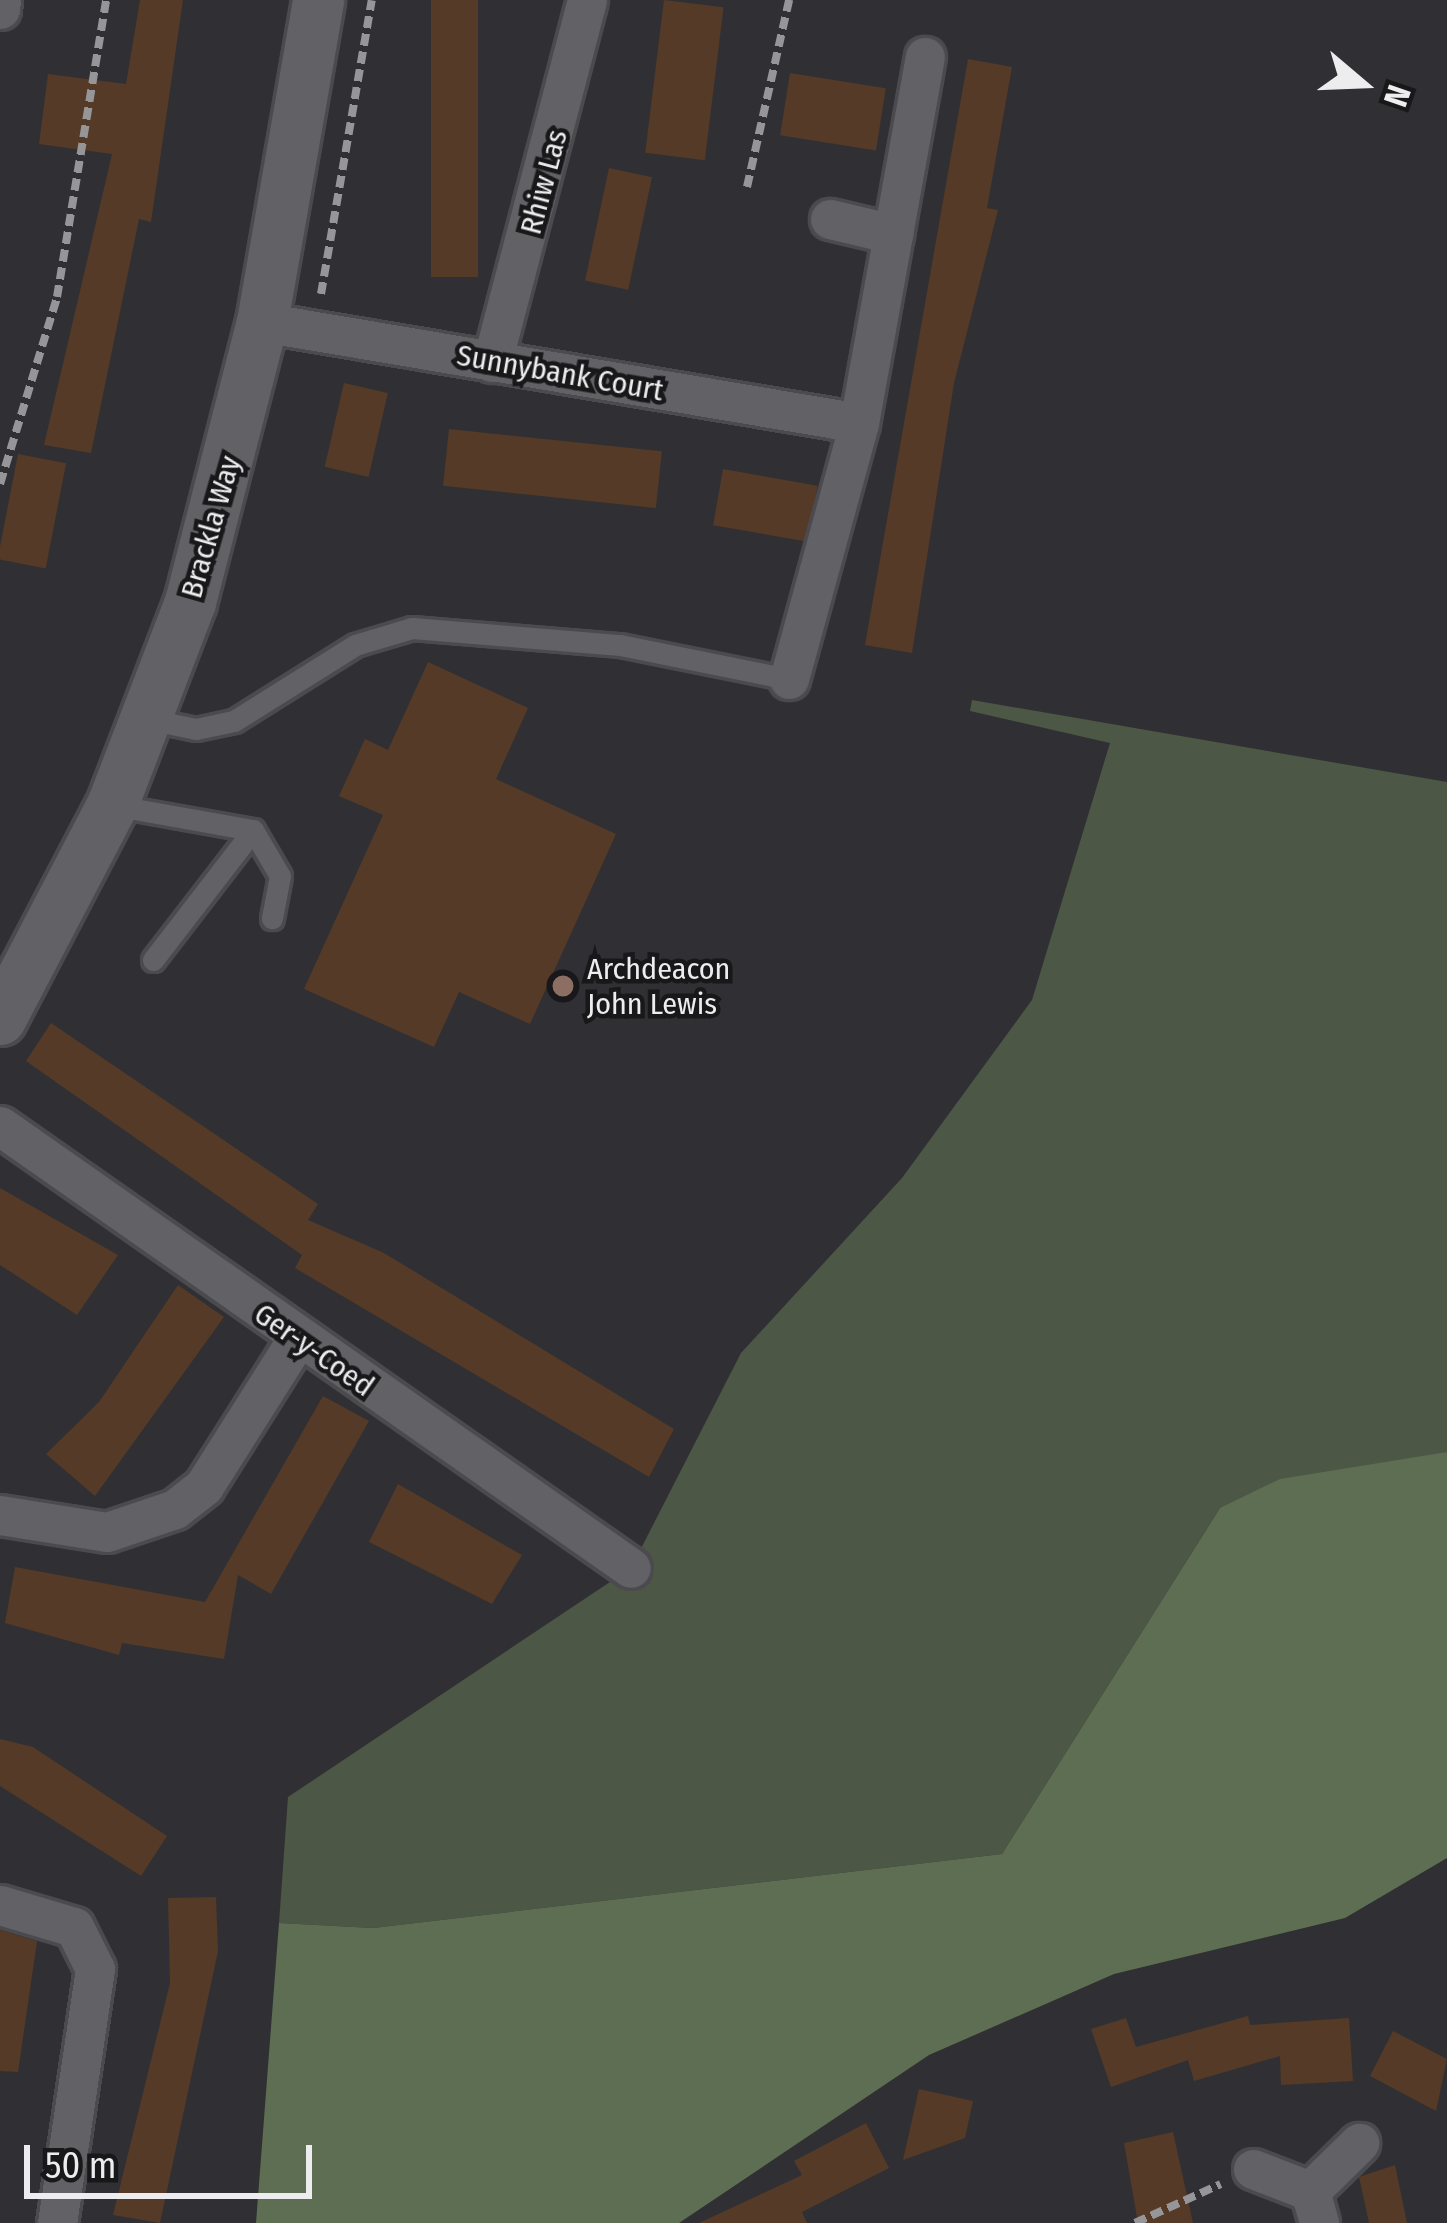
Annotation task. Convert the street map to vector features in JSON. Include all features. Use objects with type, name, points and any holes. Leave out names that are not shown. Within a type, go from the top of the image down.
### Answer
[{"type":"street","points":[[0,9],[2,0]]},
{"type":"street","name":"Brackla Way","points":[[0,1019],[112,805],[147,719],[229,478],[262,322],[318,0]]},
{"type":"street","name":"Rhiw Las","points":[[492,362],[586,0]]},
{"type":"street","points":[[789,679],[859,423],[925,57]]},
{"type":"street","points":[[830,219],[893,234]]},
{"type":"street","name":"Sunnybank Court","points":[[262,322],[859,423]]},
{"type":"street","name":"Ger-y-Coed","points":[[0,1126],[297,1339],[632,1568]]},
{"type":"street","points":[[0,1515],[107,1532],[176,1509],[204,1486],[297,1339]]},
{"type":"street","points":[[0,1905],[74,1927],[95,1969],[57,2223]]},
{"type":"street","points":[[1253,2169],[1314,2207],[1359,2143]]},
{"type":"lane","points":[[147,719],[196,729],[235,722],[355,646],[412,628],[620,645],[789,679]]},
{"type":"lane","points":[[112,805],[254,830]]},
{"type":"lane","points":[[254,830],[280,876],[272,918]]},
{"type":"lane","points":[[153,960],[254,830]]},
{"type":"path","points":[[0,484],[57,297],[106,0]]},
{"type":"path","points":[[315,332],[372,0]]},
{"type":"path","points":[[747,188],[789,0]]},
{"type":"path","points":[[1135,2223],[1253,2169]]},
{"type":"green space","points":[[972,700],[1447,782],[1447,1452],[1220,1508],[1002,1854],[373,1928],[279,1923],[288,1797],[631,1568],[741,1353],[902,1178],[1032,1000],[1110,743],[970,711]]},
{"type":"green space","points":[[1447,1452],[1447,1858],[1345,1918],[1114,1974],[929,2055],[679,2223],[256,2223],[279,1923],[373,1928],[1002,1854],[1220,1508],[1280,1479]]},
{"type":"building","points":[[140,0],[183,0],[151,222],[139,219],[91,453],[44,445],[112,154],[39,144],[48,74],[126,84]]},
{"type":"building","points":[[431,0],[478,0],[478,277],[431,277]]},
{"type":"building","points":[[664,0],[724,7],[705,160],[645,153]]},
{"type":"building","points":[[968,59],[1012,67],[987,208],[998,210],[954,383],[912,653],[865,645]]},
{"type":"building","points":[[790,73],[886,88],[876,150],[780,135]]},
{"type":"building","points":[[609,168],[652,177],[628,290],[585,280]]},
{"type":"building","points":[[344,383],[388,393],[369,477],[325,467]]},
{"type":"building","points":[[449,429],[662,451],[656,508],[443,486]]},
{"type":"building","points":[[18,454],[66,463],[46,568],[0,560]]},
{"type":"building","points":[[723,469],[818,486],[808,542],[713,525]]},
{"type":"building","points":[[428,662],[528,708],[496,779],[616,834],[530,1024],[459,992],[434,1047],[304,989],[383,815],[339,796],[365,739],[388,750]]},
{"type":"building","points":[[51,1023],[318,1204],[308,1220],[384,1253],[674,1429],[649,1477],[295,1268],[302,1255],[26,1061]]},
{"type":"building","points":[[0,1188],[118,1255],[77,1315],[0,1265]]},
{"type":"building","points":[[178,1285],[224,1317],[95,1496],[46,1454],[99,1402]]},
{"type":"building","points":[[323,1396],[369,1421],[271,1594],[238,1575],[224,1659],[122,1643],[119,1655],[5,1623],[15,1567],[205,1602]]},
{"type":"building","points":[[398,1484],[522,1555],[492,1604],[369,1542]]},
{"type":"building","points":[[0,1739],[33,1747],[167,1836],[141,1876],[0,1786]]},
{"type":"building","points":[[216,1897],[218,1951],[160,2223],[113,2215],[170,1983],[168,1898]]},
{"type":"building","points":[[0,1930],[37,1941],[18,2072],[0,2071]]},
{"type":"building","points":[[1248,2016],[1250,2025],[1349,2018],[1353,2081],[1281,2085],[1280,2056],[1194,2081],[1188,2060],[1111,2087],[1091,2029],[1126,2018],[1136,2047]]},
{"type":"building","points":[[1393,2031],[1447,2059],[1436,2111],[1370,2076]]},
{"type":"building","points":[[919,2089],[973,2101],[965,2138],[903,2160]]},
{"type":"building","points":[[866,2123],[889,2168],[802,2212],[807,2223],[699,2223],[802,2175],[794,2161]]},
{"type":"building","points":[[1173,2132],[1193,2223],[1138,2223],[1124,2143]]},
{"type":"building","points":[[1395,2165],[1407,2223],[1369,2223],[1359,2177]]},
{"type":"place","name":"Archdeacon John Lewis","points":[[563,986]]}]
